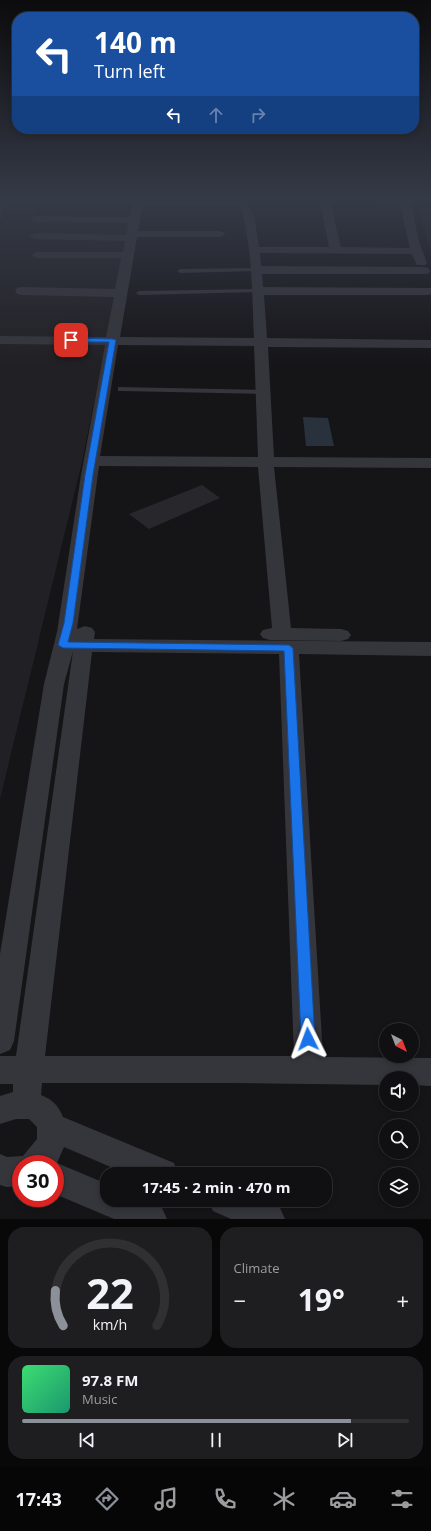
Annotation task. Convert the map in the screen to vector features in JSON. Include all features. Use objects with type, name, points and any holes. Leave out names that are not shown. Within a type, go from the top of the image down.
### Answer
[{"type":"street","points":[[13,1107],[29,1069],[93,460],[127,255],[38,254]]},
{"type":"street","points":[[254,254],[261,343],[266,462],[285,641],[309,1070]]},
{"type":"street","points":[[257,291],[430,295],[424,271],[417,254]]},
{"type":"street","points":[[256,270],[424,271]]},
{"type":"street","points":[[21,291],[121,293]]},
{"type":"street","points":[[0,340],[431,344]]},
{"type":"street","points":[[93,460],[431,462]]},
{"type":"street","points":[[285,641],[431,636]]},
{"type":"street","points":[[74,638],[285,641],[431,649]]},
{"type":"street","points":[[0,1041],[54,684],[74,638]]},
{"type":"street","points":[[0,1070],[309,1070],[431,1072]]},
{"type":"street","points":[[13,1107],[32,1104],[41,1109],[48,1117],[52,1127],[52,1139],[44,1155]]},
{"type":"street","points":[[52,1127],[146,1167]]},
{"type":"street","points":[[64,1182],[151,1219]]},
{"type":"street","points":[[241,1207],[269,1219]]},
{"type":"lane","points":[[180,271],[256,270]]},
{"type":"lane","points":[[139,293],[257,291]]},
{"type":"lane","points":[[121,390],[263,392]]},
{"type":"shaded area","points":[[0,254],[124,254],[82,462],[0,799]]},
{"type":"shaded area","points":[[303,417],[328,418],[334,446],[306,446]]},
{"type":"building","points":[[202,485],[220,498],[149,529],[129,514]]},
{"type":"route","points":[[71,340],[113,340],[93,460],[89,475],[67,632],[63,645],[289,648],[308,1039]]}]
